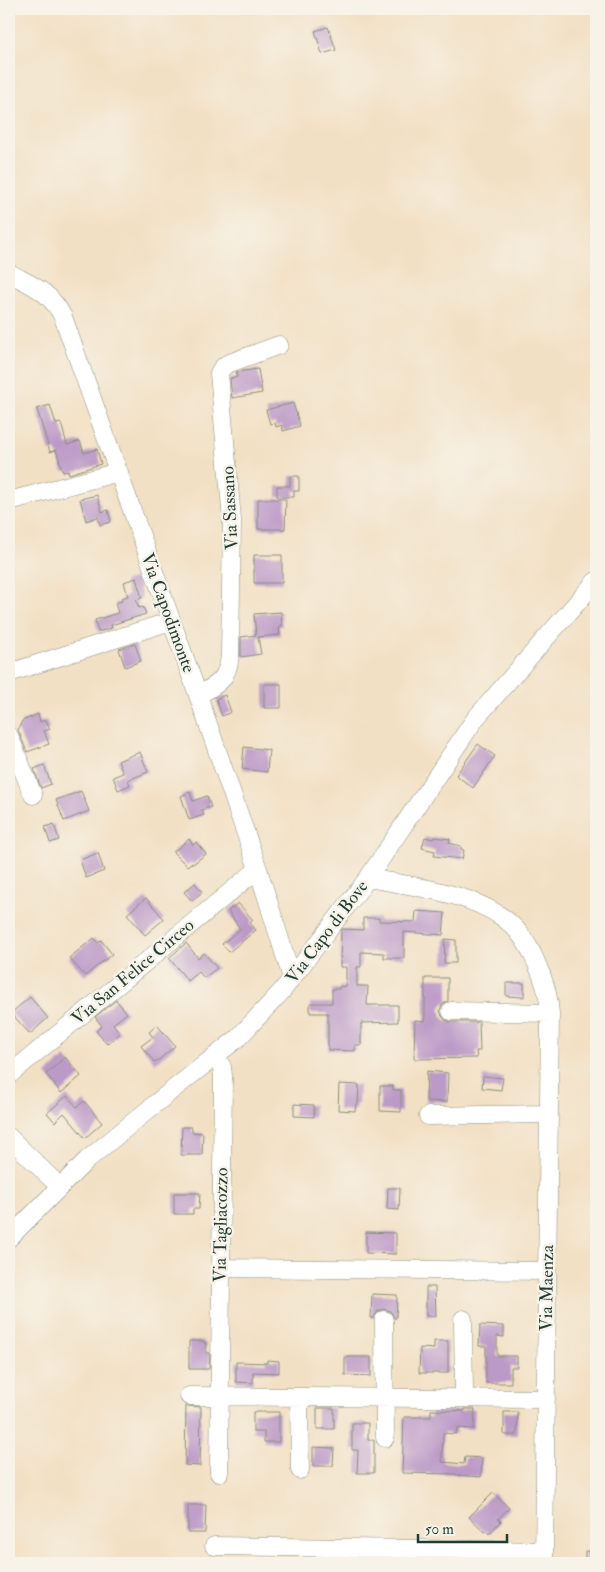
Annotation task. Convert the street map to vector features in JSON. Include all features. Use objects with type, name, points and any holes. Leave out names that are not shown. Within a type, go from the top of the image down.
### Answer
[{"type":"street","name":"Via Capodimonte","points":[[9,273],[47,294],[58,306],[67,326],[258,869],[292,978]]},
{"type":"street","name":"Via Sassano","points":[[198,696],[212,688],[223,678],[228,667],[230,654],[232,529],[219,373],[226,364],[279,345]]},
{"type":"street","points":[[9,502],[119,472]]},
{"type":"street","name":"Via Capo di Bove","points":[[9,1238],[87,1160],[244,1032],[292,978],[368,878],[475,719],[596,581]]},
{"type":"street","points":[[9,673],[171,621]]},
{"type":"street","points":[[9,736],[33,795]]},
{"type":"street","name":"Via San Felice Circeo","points":[[9,1074],[258,869]]},
{"type":"street","name":"Via Maenza","points":[[368,878],[452,896],[478,905],[503,917],[522,936],[534,957],[545,984],[550,1013],[544,1557]]},
{"type":"street","points":[[451,1011],[550,1013]]},
{"type":"street","name":"Via Tagliacozzo","points":[[216,1056],[221,1064],[223,1076],[219,1473]]},
{"type":"street","points":[[428,1116],[549,1114]]},
{"type":"street","points":[[9,1137],[60,1186]]},
{"type":"street","points":[[220,1268],[547,1270]]},
{"type":"street","points":[[384,1320],[385,1438]]},
{"type":"street","points":[[463,1320],[464,1398]]},
{"type":"street","points":[[188,1396],[546,1399]]},
{"type":"street","points":[[299,1397],[300,1470]]},
{"type":"street","points":[[214,1546],[544,1557]]},
{"type":"building","points":[[328,27],[336,50],[322,54],[315,31]]},
{"type":"building","points":[[258,369],[262,393],[232,398],[230,378],[237,377],[236,372]]},
{"type":"building","points":[[293,403],[300,426],[283,431],[282,425],[276,427],[275,423],[270,424],[266,410]]},
{"type":"building","points":[[50,405],[56,424],[61,423],[67,445],[80,441],[84,453],[97,449],[101,464],[69,474],[68,471],[63,472],[56,450],[50,452],[37,409]]},
{"type":"building","points":[[290,476],[299,476],[299,491],[294,491],[294,497],[277,497],[277,486],[290,486]]},
{"type":"building","points":[[97,495],[102,512],[108,510],[111,522],[100,525],[98,517],[86,521],[80,499]]},
{"type":"building","points":[[258,499],[286,499],[285,529],[258,529]]},
{"type":"building","points":[[254,555],[282,555],[282,583],[254,583]]},
{"type":"building","points":[[136,578],[142,598],[136,600],[139,608],[143,607],[146,614],[111,625],[112,628],[98,632],[95,620],[118,613],[115,603],[122,601],[121,598],[128,596],[124,582]]},
{"type":"building","points":[[281,612],[282,626],[279,626],[280,635],[258,637],[261,654],[241,657],[241,637],[256,635],[254,614]]},
{"type":"building","points":[[135,644],[141,661],[125,667],[119,649]]},
{"type":"building","points":[[264,684],[281,684],[281,708],[264,708]]},
{"type":"building","points":[[225,695],[231,712],[222,716],[216,699]]},
{"type":"building","points":[[38,714],[40,722],[46,720],[50,729],[44,731],[49,744],[27,752],[18,730],[22,721]]},
{"type":"building","points":[[478,744],[495,756],[473,788],[456,775]]},
{"type":"building","points":[[244,747],[269,750],[267,772],[242,769]]},
{"type":"building","points":[[140,752],[148,772],[128,780],[130,785],[118,790],[113,777],[123,773],[118,761]]},
{"type":"building","points":[[44,765],[51,784],[41,788],[34,769]]},
{"type":"building","points":[[81,791],[89,811],[64,821],[56,800]]},
{"type":"building","points":[[190,792],[193,801],[207,796],[211,807],[202,810],[204,815],[189,820],[181,796]]},
{"type":"building","points":[[54,824],[59,840],[50,843],[45,827]]},
{"type":"building","points":[[425,837],[450,839],[449,843],[461,846],[461,849],[464,850],[462,859],[434,856],[435,851],[422,848]]},
{"type":"building","points":[[189,839],[193,845],[196,842],[206,854],[193,864],[191,863],[187,866],[173,852]]},
{"type":"building","points":[[98,853],[104,871],[86,878],[80,860]]},
{"type":"building","points":[[195,883],[202,892],[192,901],[184,892]]},
{"type":"building","points":[[146,898],[164,919],[145,935],[127,914]]},
{"type":"building","points":[[238,903],[253,920],[250,923],[256,930],[229,952],[222,944],[240,929],[228,911]]},
{"type":"building","points":[[416,911],[445,913],[443,935],[404,932],[404,958],[384,958],[384,953],[361,952],[361,967],[357,967],[357,986],[368,986],[367,1005],[398,1005],[398,1022],[361,1023],[361,1045],[355,1045],[355,1051],[328,1050],[328,1013],[310,1013],[310,1003],[332,1003],[332,989],[346,986],[346,967],[340,967],[342,929],[363,930],[363,918],[379,918],[379,921],[415,922]]},
{"type":"building","points":[[94,938],[98,943],[101,940],[112,954],[85,976],[69,958]]},
{"type":"building","points":[[445,939],[456,940],[456,963],[444,963]]},
{"type":"building","points":[[186,943],[198,958],[204,953],[217,968],[204,978],[199,972],[188,981],[169,958]]},
{"type":"building","points":[[425,978],[448,978],[448,1001],[442,1005],[440,1010],[445,1020],[451,1022],[479,1022],[480,1051],[476,1051],[477,1058],[414,1059],[415,1020],[425,1021]]},
{"type":"building","points":[[506,983],[524,983],[524,997],[506,996]]},
{"type":"building","points":[[30,997],[48,1018],[30,1034],[11,1013]]},
{"type":"building","points":[[116,1000],[127,1013],[113,1024],[120,1033],[107,1044],[96,1031],[102,1026],[95,1017]]},
{"type":"building","points":[[157,1025],[175,1046],[155,1063],[141,1046],[153,1037],[149,1032]]},
{"type":"building","points":[[65,1057],[81,1076],[61,1093],[46,1074]]},
{"type":"building","points":[[427,1071],[448,1073],[447,1102],[426,1101]]},
{"type":"building","points":[[483,1076],[503,1078],[501,1090],[482,1088]]},
{"type":"building","points":[[339,1084],[359,1085],[358,1104],[356,1104],[355,1111],[338,1110]]},
{"type":"building","points":[[380,1086],[393,1086],[393,1090],[401,1090],[401,1112],[380,1111]]},
{"type":"building","points":[[67,1096],[77,1107],[84,1101],[102,1123],[85,1138],[64,1113],[55,1122],[47,1113]]},
{"type":"building","points":[[294,1104],[314,1105],[314,1117],[294,1116]]},
{"type":"building","points":[[182,1127],[192,1127],[192,1132],[203,1133],[202,1155],[181,1155]]},
{"type":"building","points":[[388,1188],[400,1188],[399,1210],[387,1209]]},
{"type":"building","points":[[174,1193],[200,1193],[199,1209],[193,1209],[193,1214],[174,1214]]},
{"type":"building","points":[[366,1232],[396,1233],[396,1254],[366,1253]]},
{"type":"building","points":[[426,1287],[435,1287],[436,1316],[426,1316]]},
{"type":"building","points":[[372,1294],[397,1295],[396,1318],[394,1318],[390,1311],[384,1309],[378,1311],[374,1318],[371,1318]]},
{"type":"building","points":[[480,1325],[504,1326],[504,1337],[497,1336],[497,1356],[517,1356],[517,1367],[511,1367],[511,1383],[486,1383],[486,1346],[479,1346]]},
{"type":"building","points":[[189,1341],[204,1341],[206,1343],[206,1353],[210,1353],[209,1369],[189,1369]]},
{"type":"building","points":[[434,1341],[448,1341],[448,1373],[419,1373],[420,1348],[434,1349]]},
{"type":"building","points":[[345,1357],[371,1357],[371,1376],[345,1375]]},
{"type":"building","points":[[267,1360],[279,1361],[279,1373],[253,1372],[253,1383],[236,1382],[236,1362],[267,1363]]},
{"type":"building","points":[[186,1406],[201,1407],[200,1466],[185,1465]]},
{"type":"building","points":[[317,1408],[334,1408],[334,1429],[317,1429]]},
{"type":"building","points":[[465,1409],[475,1409],[474,1429],[457,1428],[456,1434],[443,1433],[442,1462],[464,1464],[465,1457],[482,1458],[481,1477],[456,1474],[402,1473],[404,1417],[431,1417],[431,1410],[464,1411]]},
{"type":"building","points":[[253,1412],[279,1412],[279,1442],[264,1442],[264,1432],[253,1432]]},
{"type":"building","points":[[504,1412],[518,1412],[517,1435],[504,1435]]},
{"type":"building","points":[[352,1423],[368,1423],[368,1440],[374,1440],[374,1473],[357,1473],[358,1450],[352,1450]]},
{"type":"building","points":[[313,1447],[334,1448],[333,1466],[313,1466]]},
{"type":"building","points":[[493,1493],[509,1508],[498,1519],[501,1521],[489,1534],[469,1517]]},
{"type":"building","points":[[188,1505],[206,1505],[205,1533],[188,1533]]},
{"type":"building","points":[[585,1551],[596,1552],[596,1563],[585,1563]]}]
